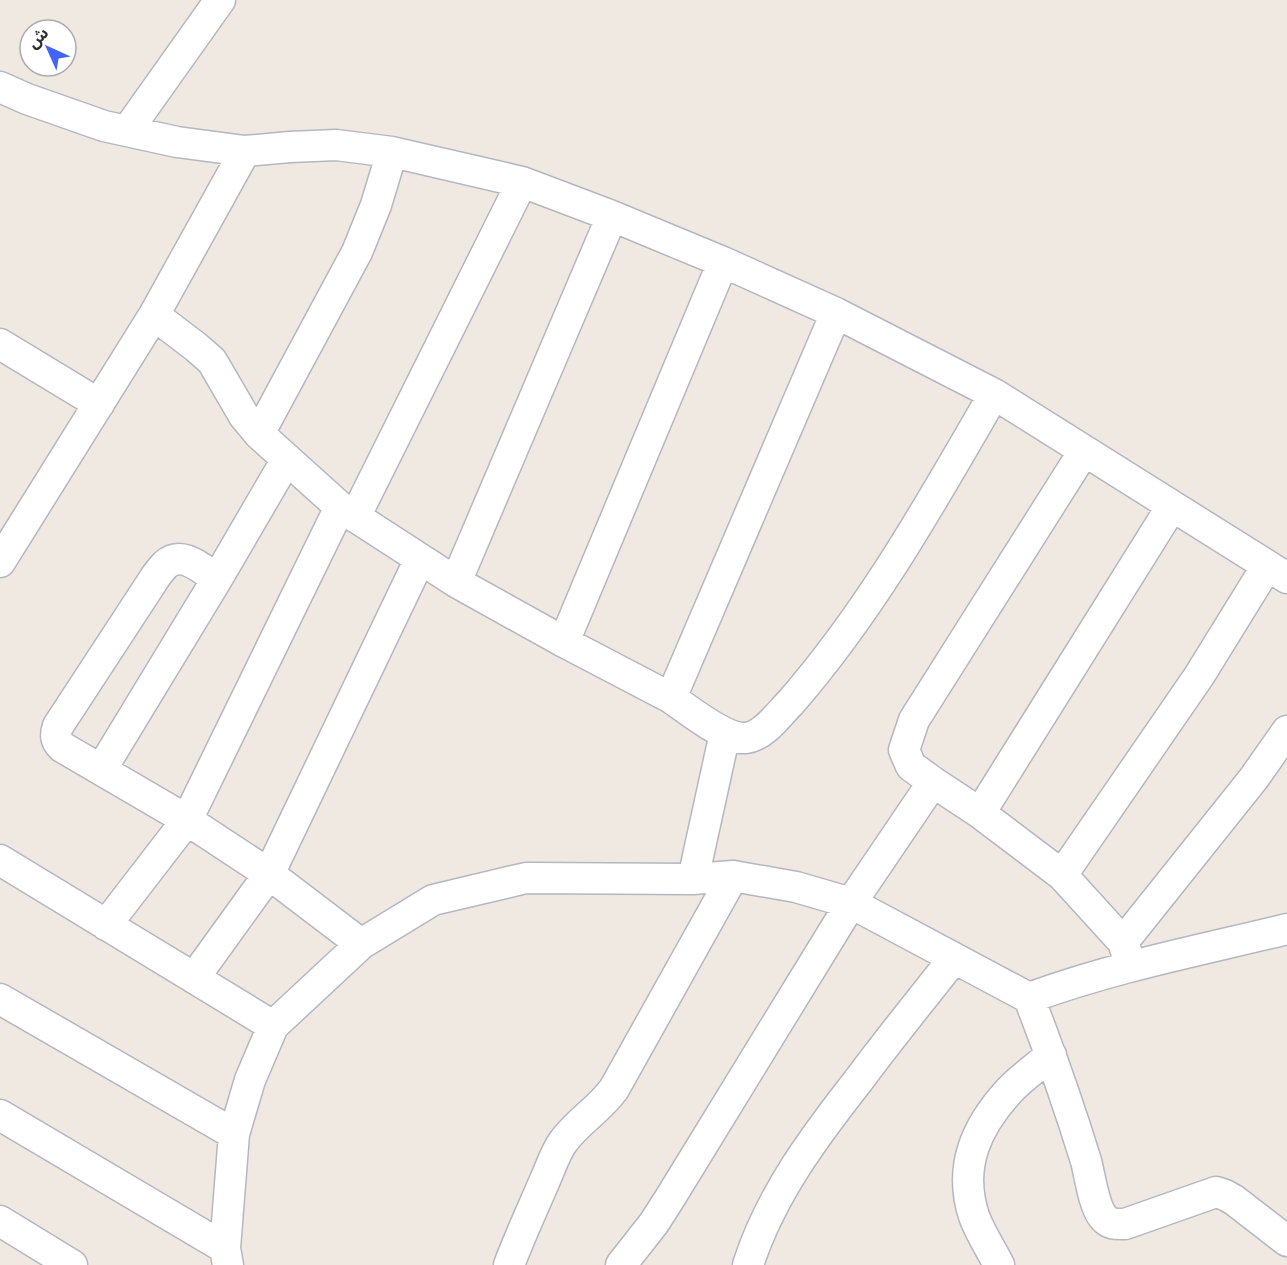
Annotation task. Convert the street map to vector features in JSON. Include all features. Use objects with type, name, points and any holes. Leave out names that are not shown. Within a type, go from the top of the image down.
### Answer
[{"type":"street","points":[[127,131],[220,0]]},
{"type":"street","points":[[0,87],[93,122],[177,142],[246,151],[336,146],[392,152],[522,182],[612,216],[723,262],[836,313],[994,394],[1277,572],[1199,676],[1062,875]]},
{"type":"street","points":[[0,562],[154,315],[246,151]]},
{"type":"street","points":[[259,434],[357,252],[376,205],[392,152]]},
{"type":"street","points":[[106,925],[187,820],[522,182]]},
{"type":"street","points":[[456,582],[612,216]]},
{"type":"street","points":[[564,642],[723,262]]},
{"type":"street","points":[[671,698],[836,313]]},
{"type":"street","points":[[154,315],[196,346],[212,361],[244,416],[259,434],[348,512],[456,582],[671,698],[733,738],[747,738],[760,733],[775,720],[849,628],[899,556],[994,394]]},
{"type":"street","points":[[0,344],[99,404]]},
{"type":"street","points":[[1084,451],[914,720],[904,750],[911,766],[980,813],[1062,875],[1127,954]]},
{"type":"street","points":[[101,770],[287,459]]},
{"type":"street","points":[[980,813],[1172,506]]},
{"type":"street","points":[[217,579],[188,560],[177,558],[167,563],[156,576],[58,726],[55,734],[57,742],[187,820],[269,874],[361,944]]},
{"type":"street","points":[[194,978],[269,874],[420,559]]},
{"type":"street","points":[[1127,954],[1287,731]]},
{"type":"street","points":[[693,879],[725,733]]},
{"type":"street","points":[[621,1265],[654,1223],[851,903],[933,782]]},
{"type":"street","points":[[0,860],[273,1026]]},
{"type":"street","points":[[509,1265],[562,1143],[580,1123],[606,1101],[614,1089],[733,876]]},
{"type":"street","points":[[0,1115],[227,1256],[234,1134],[250,1080],[273,1026],[361,944],[433,900],[526,878],[693,879],[733,876],[796,887],[851,903],[1029,998],[1051,1055],[1080,1143],[1098,1209],[1112,1224],[1125,1224],[1216,1192],[1225,1194],[1282,1229]]},
{"type":"street","points":[[1029,998],[1085,979],[1127,954],[1286,930]]},
{"type":"street","points":[[748,1265],[755,1243],[778,1195],[822,1126],[954,958]]},
{"type":"street","points":[[0,999],[234,1134]]},
{"type":"street","points":[[999,1265],[974,1218],[968,1193],[967,1169],[975,1142],[990,1114],[1010,1089],[1051,1055]]},
{"type":"street","points":[[0,1221],[72,1265]]}]
